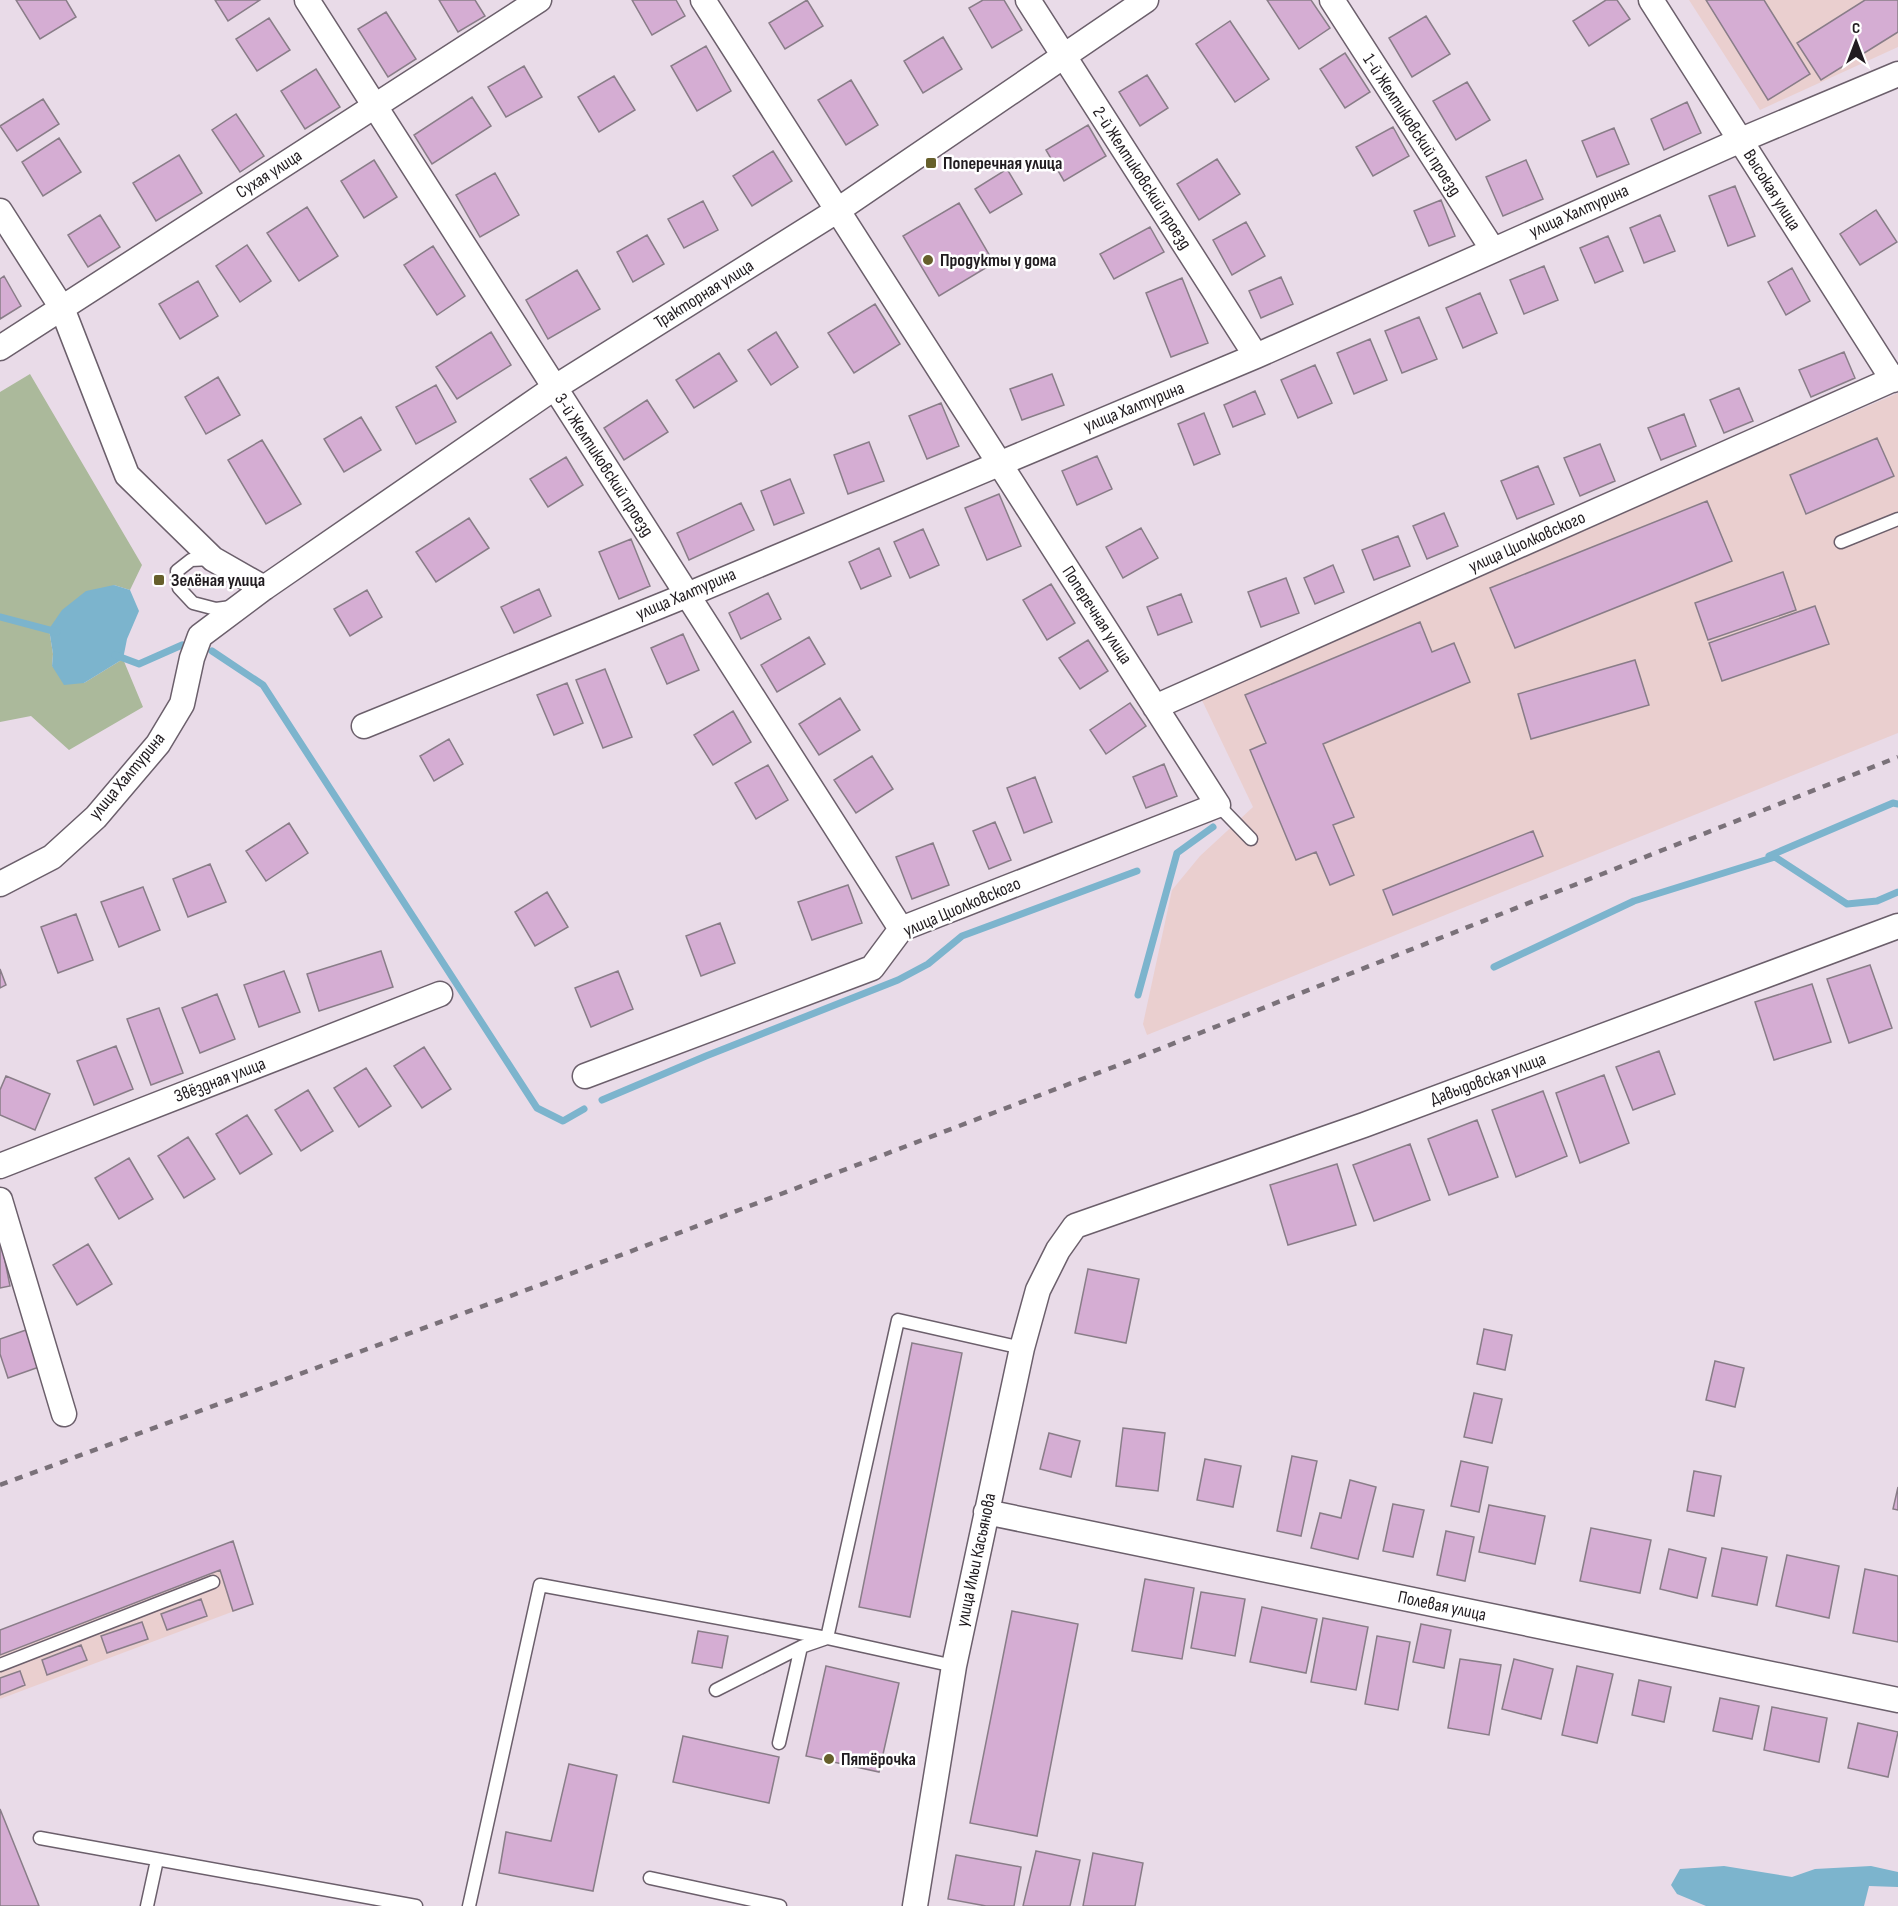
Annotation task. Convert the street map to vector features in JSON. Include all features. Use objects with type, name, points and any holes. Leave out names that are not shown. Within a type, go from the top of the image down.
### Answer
[{"type":"street","name":"3-й Желтиковский проезд","points":[[307,0],[901,929]]},
{"type":"street","name":"Сухая улица","points":[[0,348],[539,0]]},
{"type":"street","name":"Поперечная улица","points":[[704,0],[1218,805]]},
{"type":"street","name":"2-й Желтиковский проезд","points":[[1028,0],[1257,356]]},
{"type":"street","name":"Тракторная улица","points":[[264,588],[554,388],[838,210],[1146,0]]},
{"type":"street","name":"1-й Желтиковский проезд","points":[[1332,0],[1493,249]]},
{"type":"street","name":"Высокая улица","points":[[1651,0],[1896,383]]},
{"type":"street","name":"улица Халтурина","points":[[364,726],[687,595],[999,462],[1257,356],[1493,249],[1898,74]]},
{"type":"street","points":[[0,211],[62,308],[127,475],[213,559],[264,588]]},
{"type":"street","name":"улица Циолковского","points":[[1155,706],[1896,383]]},
{"type":"street","name":"улица Халтурина","points":[[0,884],[52,857],[96,817],[158,744],[182,704],[192,658],[200,636],[264,588]]},
{"type":"street","name":"улица Циолковского","points":[[585,1076],[872,968],[901,929],[1218,805]]},
{"type":"street","name":"Давыдовская улица","points":[[1075,1226],[1364,1125],[1898,926]]},
{"type":"street","name":"Звёздная улица","points":[[0,1166],[440,994]]},
{"type":"street","points":[[0,1200],[64,1414]]},
{"type":"street","name":"улица Ильи Касьянова","points":[[915,1906],[954,1666],[1022,1348],[1038,1290],[1058,1250],[1075,1226]]},
{"type":"street","name":"Полевая улица","points":[[986,1512],[1898,1700]]},
{"type":"lane","points":[[1841,542],[1898,519]]},
{"type":"lane","points":[[213,559],[191,561],[177,572],[179,588],[193,603],[216,609],[241,605]]},
{"type":"lane","points":[[1218,805],[1251,839]]},
{"type":"lane","points":[[826,1638],[898,1320],[1022,1348]]},
{"type":"lane","points":[[0,1665],[213,1582]]},
{"type":"lane","points":[[469,1906],[540,1585],[826,1638],[954,1666]]},
{"type":"lane","points":[[716,1690],[801,1647],[826,1638]]},
{"type":"lane","points":[[779,1743],[801,1647]]},
{"type":"lane","points":[[40,1838],[377,1903],[416,1906]]},
{"type":"lane","points":[[147,1906],[157,1860]]},
{"type":"lane","points":[[650,1878],[780,1906]]},
{"type":"shaded area","points":[[1689,0],[1898,0],[1898,47],[1760,110]]},
{"type":"shaded area","points":[[1898,393],[1898,733],[1147,1035],[1143,1024],[1172,890],[1200,856],[1253,807],[1199,694]]},
{"type":"shaded area","points":[[233,1541],[253,1604],[0,1699],[0,1630]]},
{"type":"green space","points":[[30,374],[142,565],[130,590],[114,585],[49,629],[53,654],[52,666],[84,683],[123,659],[143,707],[69,750],[31,716],[0,722],[0,392]]},
{"type":"water","points":[[114,585],[130,590],[139,611],[127,639],[123,659],[84,683],[64,685],[52,666],[53,654],[49,629],[62,610],[86,591]]},
{"type":"water","points":[[1724,1866],[1792,1877],[1815,1869],[1871,1866],[1898,1872],[1898,1887],[1869,1886],[1864,1906],[1706,1906],[1677,1894],[1671,1885],[1680,1869]]},
{"type":"building","points":[[16,0],[66,0],[76,17],[40,39]]},
{"type":"building","points":[[215,0],[260,0],[228,21]]},
{"type":"building","points":[[439,0],[475,0],[485,16],[458,32]]},
{"type":"building","points":[[632,0],[676,0],[685,16],[652,35]]},
{"type":"building","points":[[807,0],[823,26],[785,49],[769,23]]},
{"type":"building","points":[[983,0],[1004,0],[1022,30],[992,48],[969,8]]},
{"type":"building","points":[[1267,0],[1311,0],[1330,28],[1299,49]]},
{"type":"building","points":[[1606,0],[1617,0],[1630,19],[1589,46],[1573,21]]},
{"type":"building","points":[[1706,0],[1764,0],[1810,74],[1768,100]]},
{"type":"building","points":[[1865,0],[1898,0],[1898,32],[1821,80],[1797,43]]},
{"type":"building","points":[[386,12],[416,59],[388,77],[358,29]]},
{"type":"building","points":[[1426,16],[1450,54],[1412,77],[1389,38]]},
{"type":"building","points":[[269,18],[290,50],[257,71],[236,39]]},
{"type":"building","points":[[1230,21],[1269,79],[1235,102],[1196,44]]},
{"type":"building","points":[[943,37],[962,69],[923,93],[904,61]]},
{"type":"building","points":[[706,46],[731,91],[697,111],[671,66]]},
{"type":"building","points":[[1345,53],[1370,92],[1345,108],[1320,69]]},
{"type":"building","points":[[524,66],[542,97],[506,117],[488,87]]},
{"type":"building","points":[[316,69],[340,107],[305,129],[281,91]]},
{"type":"building","points":[[1147,75],[1168,108],[1140,126],[1119,92]]},
{"type":"building","points":[[614,76],[635,110],[599,132],[578,97]]},
{"type":"building","points":[[851,80],[878,125],[846,145],[818,100]]},
{"type":"building","points":[[1467,82],[1490,120],[1456,140],[1433,101]]},
{"type":"building","points":[[472,97],[491,126],[432,164],[414,135]]},
{"type":"building","points":[[43,99],[59,124],[17,151],[0,126]]},
{"type":"building","points":[[1687,102],[1701,133],[1664,150],[1651,119]]},
{"type":"building","points":[[236,114],[264,156],[240,172],[212,130]]},
{"type":"building","points":[[1088,125],[1106,156],[1064,181],[1046,150]]},
{"type":"building","points":[[1393,127],[1409,156],[1373,176],[1356,147]]},
{"type":"building","points":[[1614,128],[1629,164],[1597,177],[1582,141]]},
{"type":"building","points":[[59,138],[81,172],[43,196],[22,162]]},
{"type":"building","points":[[773,151],[792,181],[752,206],[733,176]]},
{"type":"building","points":[[179,155],[202,193],[156,221],[133,183]]},
{"type":"building","points":[[1217,159],[1240,194],[1199,220],[1177,184]]},
{"type":"building","points":[[374,160],[397,197],[364,218],[341,181]]},
{"type":"building","points":[[1526,160],[1543,199],[1503,216],[1486,177]]},
{"type":"building","points":[[1007,169],[1022,194],[990,213],[975,189]]},
{"type":"building","points":[[495,173],[519,215],[480,237],[456,195]]},
{"type":"building","points":[[1735,186],[1755,236],[1728,246],[1709,196]]},
{"type":"building","points":[[1441,200],[1455,236],[1429,246],[1414,211]]},
{"type":"building","points":[[703,201],[718,230],[684,248],[668,219]]},
{"type":"building","points":[[959,203],[994,263],[939,296],[903,236]]},
{"type":"building","points":[[307,207],[338,256],[299,281],[267,233]]},
{"type":"building","points":[[1876,210],[1897,242],[1860,265],[1840,234]]},
{"type":"building","points":[[100,215],[120,247],[88,267],[68,235]]},
{"type":"building","points":[[1660,215],[1675,251],[1644,263],[1630,228]]},
{"type":"building","points":[[1246,222],[1265,256],[1232,275],[1213,240]]},
{"type":"building","points":[[1150,227],[1164,252],[1114,279],[1100,254]]},
{"type":"building","points":[[647,235],[664,264],[633,282],[617,252]]},
{"type":"building","points":[[1608,236],[1623,271],[1595,283],[1580,248]]},
{"type":"building","points":[[247,245],[271,281],[240,302],[216,266]]},
{"type":"building","points":[[433,246],[465,296],[437,315],[404,265]]},
{"type":"building","points":[[1544,266],[1558,300],[1524,314],[1510,280]]},
{"type":"building","points":[[1792,268],[1810,301],[1786,315],[1768,282]]},
{"type":"building","points":[[577,270],[600,309],[548,339],[526,300]]},
{"type":"building","points":[[4,276],[21,306],[0,319],[0,279]]},
{"type":"building","points":[[1281,277],[1293,304],[1261,318],[1249,291]]},
{"type":"building","points":[[1182,278],[1208,343],[1171,357],[1146,293]]},
{"type":"building","points":[[198,281],[218,316],[180,339],[159,304]]},
{"type":"building","points":[[1480,293],[1497,333],[1463,348],[1446,308]]},
{"type":"building","points":[[875,304],[900,344],[854,373],[828,333]]},
{"type":"building","points":[[1419,317],[1437,359],[1402,373],[1385,331]]},
{"type":"building","points":[[491,332],[511,365],[457,399],[436,367]]},
{"type":"building","points":[[776,332],[798,367],[771,385],[748,350]]},
{"type":"building","points":[[1370,339],[1387,380],[1354,394],[1337,353]]},
{"type":"building","points":[[1844,352],[1855,378],[1811,397],[1799,370]]},
{"type":"building","points":[[719,353],[737,381],[694,408],[676,380]]},
{"type":"building","points":[[1315,365],[1332,403],[1298,418],[1281,380]]},
{"type":"building","points":[[1052,374],[1064,405],[1022,420],[1010,389]]},
{"type":"building","points":[[218,377],[240,415],[206,434],[185,397]]},
{"type":"building","points":[[436,385],[456,422],[416,444],[396,407]]},
{"type":"building","points":[[1739,388],[1753,421],[1724,433],[1710,400]]},
{"type":"building","points":[[1255,391],[1265,414],[1233,427],[1224,405]]},
{"type":"building","points":[[647,400],[668,432],[624,460],[604,428]]},
{"type":"building","points":[[941,403],[959,446],[927,459],[909,416]]},
{"type":"building","points":[[1204,413],[1220,454],[1194,465],[1178,424]]},
{"type":"building","points":[[1684,414],[1696,446],[1661,460],[1648,428]]},
{"type":"building","points":[[361,417],[381,450],[344,472],[324,439]]},
{"type":"building","points":[[1877,438],[1894,476],[1806,514],[1790,475]]},
{"type":"building","points":[[262,440],[301,504],[266,524],[228,460]]},
{"type":"building","points":[[869,442],[884,481],[848,494],[834,455]]},
{"type":"building","points":[[1600,444],[1615,481],[1580,496],[1564,458]]},
{"type":"building","points":[[1097,456],[1112,489],[1077,505],[1062,471]]},
{"type":"building","points":[[566,457],[583,485],[548,507],[530,479]]},
{"type":"building","points":[[1538,466],[1554,504],[1517,519],[1501,481]]},
{"type":"building","points":[[790,479],[804,513],[774,525],[761,491]]},
{"type":"building","points":[[999,494],[1021,546],[987,560],[965,508]]},
{"type":"building","points":[[1707,501],[1732,561],[1515,648],[1490,588]]},
{"type":"building","points":[[741,503],[754,530],[689,560],[677,533]]},
{"type":"building","points":[[1444,513],[1458,546],[1427,559],[1413,526]]},
{"type":"building","points":[[469,518],[489,548],[436,582],[416,552]]},
{"type":"building","points":[[1141,528],[1158,558],[1123,578],[1106,547]]},
{"type":"building","points":[[923,529],[939,565],[910,578],[894,542]]},
{"type":"building","points":[[1398,536],[1410,566],[1374,580],[1362,550]]},
{"type":"building","points":[[631,539],[650,586],[619,599],[599,552]]},
{"type":"building","points":[[879,548],[891,576],[861,589],[849,562]]},
{"type":"building","points":[[1333,565],[1344,592],[1315,604],[1304,578]]},
{"type":"building","points":[[1783,572],[1796,610],[1708,640],[1695,603]]},
{"type":"building","points":[[1286,578],[1299,613],[1261,627],[1248,592]]},
{"type":"building","points":[[1051,584],[1075,623],[1047,640],[1023,600]]},
{"type":"building","points":[[539,589],[551,616],[514,633],[501,607]]},
{"type":"building","points":[[367,590],[382,617],[350,636],[334,609]]},
{"type":"building","points":[[768,593],[781,619],[741,639],[729,613]]},
{"type":"building","points":[[1181,594],[1192,622],[1158,635],[1147,607]]},
{"type":"building","points":[[1815,606],[1829,644],[1722,681],[1709,643]]},
{"type":"building","points":[[1420,622],[1432,652],[1454,643],[1470,682],[1323,744],[1354,817],[1333,825],[1354,875],[1330,885],[1316,852],[1296,860],[1250,750],[1266,743],[1245,695]]},
{"type":"building","points":[[683,634],[699,670],[667,684],[651,648]]},
{"type":"building","points":[[809,637],[825,664],[777,692],[761,665]]},
{"type":"building","points":[[1088,640],[1108,671],[1080,689],[1059,658]]},
{"type":"building","points":[[1635,660],[1649,705],[1531,739],[1518,694]]},
{"type":"building","points":[[605,669],[632,737],[603,748],[576,680]]},
{"type":"building","points":[[567,683],[583,723],[554,735],[537,695]]},
{"type":"building","points":[[840,698],[860,730],[819,755],[799,724]]},
{"type":"building","points":[[1130,703],[1146,726],[1106,754],[1090,730]]},
{"type":"building","points":[[733,711],[751,742],[713,765],[694,735]]},
{"type":"building","points":[[449,739],[463,764],[434,781],[420,756]]},
{"type":"building","points":[[872,756],[893,789],[856,813],[834,780]]},
{"type":"building","points":[[1164,764],[1177,796],[1146,808],[1133,777]]},
{"type":"building","points":[[768,765],[788,800],[756,819],[735,783]]},
{"type":"building","points":[[1035,777],[1052,822],[1024,833],[1007,788]]},
{"type":"building","points":[[995,822],[1011,860],[989,869],[973,831]]},
{"type":"building","points":[[289,823],[308,853],[266,881],[246,851]]},
{"type":"building","points":[[1533,831],[1543,856],[1393,915],[1383,890]]},
{"type":"building","points":[[933,843],[949,885],[912,899],[896,857]]},
{"type":"building","points":[[210,864],[226,902],[188,917],[173,879]]},
{"type":"building","points":[[848,885],[862,923],[812,940],[798,902]]},
{"type":"building","points":[[143,887],[160,930],[119,947],[101,902]]},
{"type":"building","points":[[547,892],[568,927],[535,946],[515,912]]},
{"type":"building","points":[[76,914],[93,960],[58,973],[41,927]]},
{"type":"building","points":[[720,923],[735,963],[701,976],[686,936]]},
{"type":"building","points":[[381,951],[393,987],[319,1011],[307,974]]},
{"type":"building","points":[[1870,965],[1892,1028],[1849,1043],[1827,979]]},
{"type":"building","points":[[0,969],[6,985],[0,988]]},
{"type":"building","points":[[284,971],[300,1012],[259,1027],[244,985]]},
{"type":"building","points":[[618,971],[633,1009],[591,1027],[575,988]]},
{"type":"building","points":[[1812,984],[1831,1042],[1774,1060],[1755,1002]]},
{"type":"building","points":[[217,994],[235,1039],[200,1053],[182,1008]]},
{"type":"building","points":[[159,1008],[183,1073],[151,1085],[127,1019]]},
{"type":"building","points":[[116,1046],[133,1089],[94,1105],[77,1061]]},
{"type":"building","points":[[424,1047],[451,1089],[422,1108],[394,1066]]},
{"type":"building","points":[[1659,1051],[1675,1094],[1633,1110],[1616,1067]]},
{"type":"building","points":[[366,1068],[391,1106],[359,1127],[334,1088]]},
{"type":"building","points":[[1604,1075],[1629,1143],[1580,1163],[1556,1093]]},
{"type":"building","points":[[6,1076],[50,1094],[35,1130],[0,1115],[0,1090]]},
{"type":"building","points":[[308,1090],[333,1131],[301,1151],[275,1110]]},
{"type":"building","points":[[1543,1091],[1567,1156],[1516,1177],[1492,1110]]},
{"type":"building","points":[[247,1115],[272,1154],[240,1174],[216,1134]]},
{"type":"building","points":[[1477,1120],[1498,1177],[1449,1195],[1428,1139]]},
{"type":"building","points":[[188,1137],[215,1179],[184,1198],[158,1156]]},
{"type":"building","points":[[1410,1144],[1430,1200],[1374,1221],[1353,1165]]},
{"type":"building","points":[[129,1158],[153,1199],[119,1219],[95,1178]]},
{"type":"building","points":[[1337,1164],[1356,1225],[1288,1245],[1270,1185]]},
{"type":"building","points":[[0,1242],[10,1286],[0,1288]]},
{"type":"building","points":[[88,1244],[112,1284],[77,1305],[53,1265]]},
{"type":"building","points":[[1088,1269],[1139,1279],[1126,1343],[1075,1333]]},
{"type":"building","points":[[1484,1329],[1512,1335],[1505,1370],[1477,1364]]},
{"type":"building","points":[[26,1330],[39,1367],[8,1378],[0,1354],[0,1339]]},
{"type":"building","points":[[912,1343],[962,1353],[910,1617],[859,1607]]},
{"type":"building","points":[[1715,1361],[1744,1368],[1735,1407],[1706,1400]]},
{"type":"building","points":[[1474,1393],[1502,1399],[1492,1443],[1464,1437]]},
{"type":"building","points":[[1123,1428],[1165,1433],[1158,1491],[1116,1486]]},
{"type":"building","points":[[1049,1433],[1080,1441],[1071,1477],[1040,1469]]},
{"type":"building","points":[[1292,1456],[1317,1461],[1301,1536],[1277,1531]]},
{"type":"building","points":[[1205,1459],[1241,1466],[1233,1507],[1197,1500]]},
{"type":"building","points":[[1461,1461],[1488,1467],[1479,1512],[1451,1506]]},
{"type":"building","points":[[1694,1471],[1721,1476],[1714,1516],[1687,1511]]},
{"type":"building","points":[[1350,1480],[1376,1487],[1358,1559],[1311,1548],[1320,1513],[1341,1518]]},
{"type":"building","points":[[1898,1487],[1898,1510],[1893,1509]]},
{"type":"building","points":[[1393,1504],[1424,1510],[1413,1557],[1383,1551]]},
{"type":"building","points":[[1489,1505],[1545,1516],[1535,1564],[1479,1552]]},
{"type":"building","points":[[1591,1528],[1651,1540],[1640,1593],[1580,1581]]},
{"type":"building","points":[[1446,1531],[1474,1537],[1465,1581],[1437,1575]]},
{"type":"building","points":[[233,1541],[253,1604],[233,1611],[220,1570],[0,1655],[0,1630]]},
{"type":"building","points":[[1722,1548],[1767,1557],[1757,1605],[1712,1596]]},
{"type":"building","points":[[1669,1549],[1706,1558],[1697,1598],[1660,1589]]},
{"type":"building","points":[[1787,1555],[1839,1566],[1829,1618],[1776,1606]]},
{"type":"building","points":[[1865,1569],[1898,1576],[1898,1642],[1853,1633]]},
{"type":"building","points":[[1145,1579],[1194,1588],[1182,1659],[1132,1651]]},
{"type":"building","points":[[1201,1592],[1245,1599],[1235,1656],[1191,1648]]},
{"type":"building","points":[[201,1599],[207,1616],[167,1630],[161,1614]]},
{"type":"building","points":[[1262,1607],[1317,1619],[1306,1673],[1250,1662]]},
{"type":"building","points":[[1012,1611],[1078,1624],[1037,1836],[970,1823]]},
{"type":"building","points":[[1323,1618],[1368,1627],[1356,1690],[1311,1682]]},
{"type":"building","points":[[142,1622],[148,1639],[107,1653],[101,1636]]},
{"type":"building","points":[[1421,1624],[1451,1630],[1444,1668],[1413,1662]]},
{"type":"building","points":[[698,1631],[728,1636],[722,1668],[692,1663]]},
{"type":"building","points":[[1377,1636],[1410,1642],[1398,1710],[1365,1704]]},
{"type":"building","points":[[81,1645],[87,1660],[47,1675],[42,1660]]},
{"type":"building","points":[[1460,1659],[1501,1665],[1489,1735],[1448,1728]]},
{"type":"building","points":[[1514,1659],[1553,1669],[1541,1719],[1502,1709]]},
{"type":"building","points":[[826,1666],[899,1683],[879,1772],[806,1756]]},
{"type":"building","points":[[1577,1666],[1613,1674],[1597,1743],[1562,1735]]},
{"type":"building","points":[[20,1671],[25,1685],[0,1695],[0,1678]]},
{"type":"building","points":[[1639,1680],[1671,1687],[1664,1722],[1632,1715]]},
{"type":"building","points":[[1720,1698],[1759,1706],[1752,1739],[1713,1731]]},
{"type":"building","points":[[1772,1707],[1827,1718],[1819,1762],[1764,1750]]},
{"type":"building","points":[[1858,1723],[1898,1732],[1888,1777],[1848,1768]]},
{"type":"building","points":[[683,1736],[779,1757],[769,1803],[673,1782]]},
{"type":"building","points":[[569,1764],[617,1775],[593,1891],[499,1873],[506,1832],[551,1841]]},
{"type":"building","points":[[0,1809],[39,1906],[0,1906]]},
{"type":"building","points":[[1036,1851],[1080,1860],[1070,1906],[1023,1906]]},
{"type":"building","points":[[1093,1853],[1143,1863],[1135,1906],[1083,1906]]},
{"type":"building","points":[[956,1855],[1021,1867],[1014,1906],[986,1906],[948,1899]]},
{"type":"waterway","points":[[0,617],[57,632]]},
{"type":"waterway","points":[[115,655],[139,664],[182,645]]},
{"type":"waterway","points":[[212,651],[263,685],[537,1108],[563,1121],[584,1109]]},
{"type":"waterway","points":[[1769,856],[1893,803],[1898,804]]},
{"type":"waterway","points":[[1138,995],[1177,853],[1213,827]]},
{"type":"waterway","points":[[1494,967],[1634,901],[1775,857],[1847,904],[1877,901],[1898,892]]},
{"type":"waterway","points":[[602,1100],[898,980],[928,964],[962,936],[1137,871]]},
{"type":"railway","points":[[0,1485],[629,1252],[1124,1063],[1898,757]]},
{"type":"place","name":"Поперечная улица","points":[[931,163]]},
{"type":"place","name":"Продукты у дома","points":[[928,260]]},
{"type":"place","name":"Зелёная улица","points":[[159,580]]},
{"type":"place","name":"Пятёрочка","points":[[829,1759]]}]
